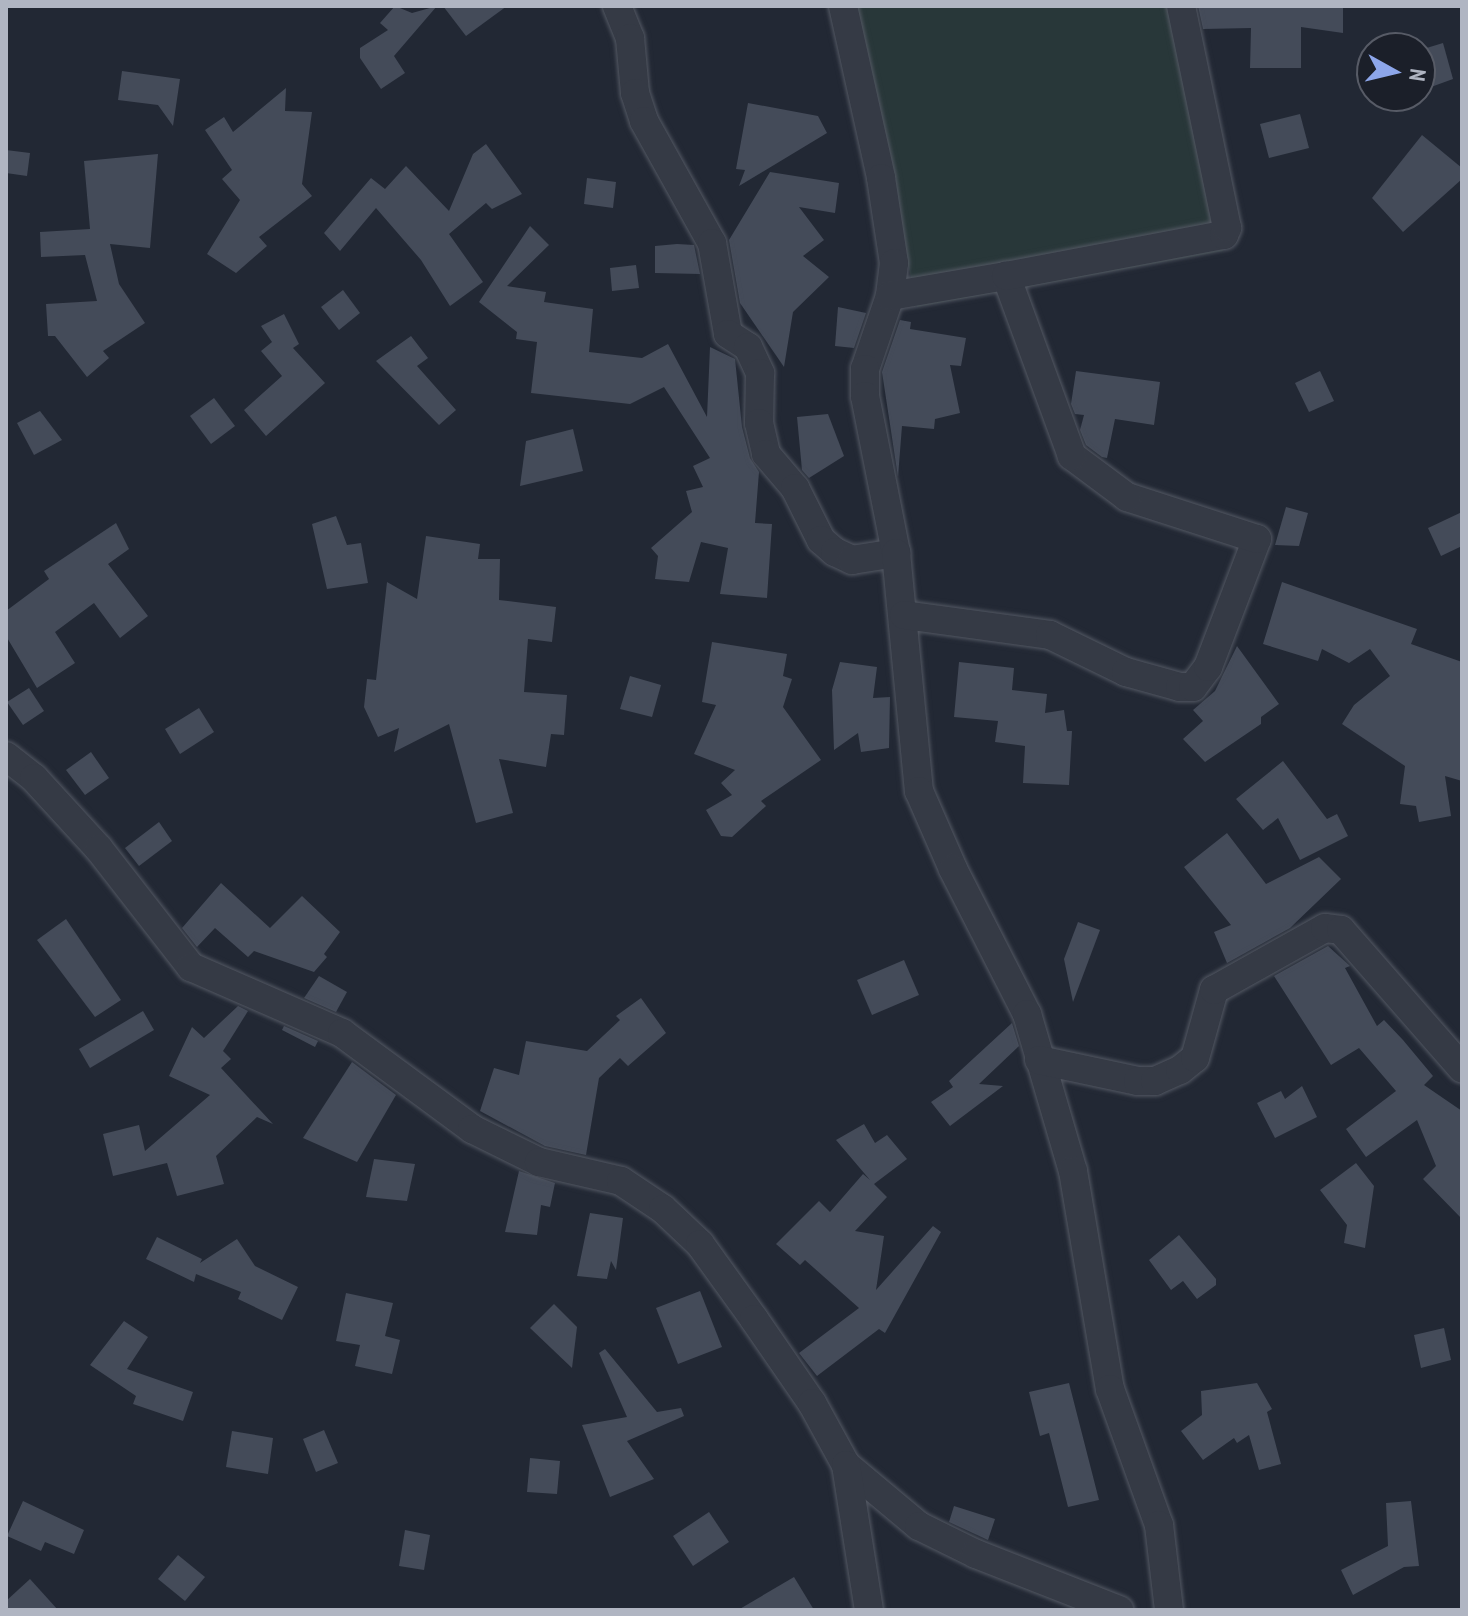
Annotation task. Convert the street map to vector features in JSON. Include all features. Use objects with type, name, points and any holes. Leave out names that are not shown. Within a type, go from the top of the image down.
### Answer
[{"type":"street","points":[[617,6],[630,38],[635,93],[644,121],[712,243],[728,334],[748,347],[760,373],[759,423],[766,454],[795,488],[821,540],[835,552],[852,560],[896,553]]},
{"type":"street","points":[[843,6],[881,178],[894,263],[890,296],[869,351],[865,396],[896,553],[919,791],[953,869],[1012,976],[1073,1171],[1110,1389],[1159,1525],[1169,1610]]},
{"type":"street","points":[[890,296],[1224,235],[1227,228],[1181,6]]},
{"type":"street","points":[[904,615],[1050,635],[1126,672],[1193,687],[1208,667],[1254,553],[1257,539],[1127,497],[1072,456],[1006,276]]},
{"type":"street","points":[[6,756],[34,778],[99,849],[191,967],[342,1033],[472,1129],[539,1162],[621,1181],[663,1209],[700,1244],[812,1403],[846,1465],[869,1610]]},
{"type":"street","points":[[1039,1060],[1138,1081],[1155,1081],[1180,1070],[1195,1058],[1214,990],[1325,928],[1341,930],[1462,1068]]},
{"type":"street","points":[[846,1465],[919,1526],[976,1554],[1119,1610]]},
{"type":"shaded area","points":[[854,6],[1172,6],[1223,251],[917,307]]},
{"type":"building","points":[[395,6],[412,13],[437,6],[394,56],[405,73],[381,89],[360,58],[360,48],[388,30],[380,23]]},
{"type":"building","points":[[443,6],[507,6],[466,36]]},
{"type":"building","points":[[1198,6],[1343,6],[1343,33],[1301,27],[1301,68],[1250,68],[1251,28],[1203,29]]},
{"type":"building","points":[[1443,43],[1453,79],[1436,85],[1436,45]]},
{"type":"building","points":[[122,71],[180,79],[173,126],[158,105],[118,100]]},
{"type":"building","points":[[286,88],[285,111],[312,112],[302,184],[312,196],[259,237],[267,246],[236,273],[207,254],[240,200],[222,179],[232,170],[205,130],[224,117],[233,132]]},
{"type":"building","points":[[748,103],[818,116],[827,133],[739,186],[745,170],[736,169]]},
{"type":"building","points":[[1300,114],[1309,148],[1269,158],[1260,124]]},
{"type":"building","points":[[1422,135],[1462,168],[1462,179],[1403,232],[1372,198]]},
{"type":"building","points":[[486,144],[522,194],[492,209],[486,203],[449,234],[483,282],[450,306],[421,260],[376,208],[340,251],[324,233],[371,178],[385,189],[406,166],[449,211],[473,154]]},
{"type":"building","points":[[6,150],[30,153],[27,176],[6,173]]},
{"type":"building","points":[[158,154],[150,248],[110,244],[119,284],[145,323],[103,351],[109,358],[87,377],[55,336],[48,336],[46,304],[97,301],[85,255],[41,257],[40,232],[90,229],[84,161]]},
{"type":"building","points":[[770,172],[839,183],[835,213],[799,207],[824,240],[803,256],[829,277],[793,312],[784,367],[740,303],[729,240]]},
{"type":"building","points":[[587,178],[616,182],[613,208],[584,204]]},
{"type":"building","points":[[530,226],[549,245],[507,286],[546,292],[544,302],[593,309],[589,352],[642,358],[668,344],[707,417],[710,347],[735,359],[742,427],[750,458],[759,472],[755,523],[772,524],[767,598],[720,594],[728,548],[701,542],[689,582],[655,579],[658,556],[651,548],[692,512],[686,491],[703,487],[693,466],[710,458],[664,387],[630,404],[531,393],[537,342],[516,339],[517,332],[479,302]]},
{"type":"building","points":[[694,245],[700,274],[655,273],[655,246]]},
{"type":"building","points":[[636,265],[639,288],[612,291],[610,268]]},
{"type":"building","points":[[343,290],[360,313],[339,330],[321,307]]},
{"type":"building","points":[[838,307],[866,313],[854,348],[835,346]]},
{"type":"building","points":[[284,314],[299,344],[293,348],[325,383],[266,436],[244,410],[282,376],[261,351],[272,342],[261,326]]},
{"type":"building","points":[[900,320],[911,322],[910,329],[966,338],[961,366],[950,365],[960,413],[935,419],[934,429],[902,426],[898,477],[882,372]]},
{"type":"building","points":[[411,336],[428,358],[417,366],[456,410],[439,425],[376,361]]},
{"type":"building","points":[[1076,371],[1160,382],[1154,425],[1115,419],[1107,458],[1102,457],[1086,445],[1080,430],[1084,415],[1075,414],[1071,404]]},
{"type":"building","points":[[1320,371],[1334,401],[1309,412],[1295,383]]},
{"type":"building","points":[[214,398],[235,426],[211,444],[190,416]]},
{"type":"building","points":[[40,411],[62,440],[34,455],[17,423]]},
{"type":"building","points":[[828,414],[844,456],[809,478],[802,470],[797,417]]},
{"type":"building","points":[[573,429],[583,471],[520,486],[526,441]]},
{"type":"building","points":[[1286,507],[1308,513],[1299,546],[1275,545]]},
{"type":"building","points":[[1462,512],[1462,546],[1441,556],[1428,528]]},
{"type":"building","points":[[336,516],[347,545],[361,543],[368,583],[327,589],[312,524]]},
{"type":"building","points":[[116,523],[129,549],[108,564],[148,616],[120,638],[94,603],[55,632],[75,663],[37,688],[6,636],[6,611],[49,579],[44,571]]},
{"type":"building","points":[[426,536],[480,544],[478,559],[500,559],[499,600],[556,607],[552,642],[528,639],[524,692],[567,695],[564,735],[551,734],[546,767],[499,759],[513,813],[476,823],[449,724],[394,752],[399,728],[378,737],[364,707],[367,679],[376,680],[387,582],[417,599]]},
{"type":"building","points":[[1282,582],[1417,629],[1411,644],[1462,662],[1462,781],[1445,776],[1451,816],[1419,822],[1416,806],[1400,804],[1405,766],[1342,724],[1354,705],[1390,676],[1370,649],[1349,663],[1322,649],[1318,661],[1263,644]]},
{"type":"building","points":[[712,642],[787,654],[783,676],[792,679],[783,707],[821,760],[761,801],[766,806],[732,837],[721,836],[706,810],[732,795],[721,783],[735,770],[694,754],[716,705],[702,702]]},
{"type":"building","points":[[1237,646],[1279,704],[1261,717],[1261,724],[1205,762],[1183,739],[1203,721],[1193,710],[1215,691]]},
{"type":"building","points":[[840,662],[877,667],[873,698],[890,697],[889,748],[861,752],[858,733],[834,750],[832,690]]},
{"type":"building","points":[[959,662],[1014,668],[1012,690],[1047,694],[1045,713],[1064,710],[1067,731],[1072,731],[1069,785],[1023,783],[1025,746],[995,742],[998,721],[954,717]]},
{"type":"building","points":[[630,676],[661,685],[652,717],[620,709]]},
{"type":"building","points":[[29,688],[44,711],[23,725],[7,702]]},
{"type":"building","points":[[199,708],[214,732],[180,754],[165,729]]},
{"type":"building","points":[[91,752],[109,778],[85,795],[66,770]]},
{"type":"building","points":[[1283,761],[1327,819],[1337,814],[1348,836],[1300,860],[1278,818],[1263,830],[1236,799]]},
{"type":"building","points":[[159,822],[172,841],[139,866],[125,848]]},
{"type":"building","points":[[1227,833],[1266,884],[1319,857],[1341,879],[1290,928],[1227,963],[1214,932],[1231,925],[1184,867]]},
{"type":"building","points":[[221,883],[270,928],[302,896],[340,932],[324,954],[327,957],[314,972],[254,951],[248,957],[215,928],[197,947],[182,928]]},
{"type":"building","points":[[66,919],[121,1000],[95,1017],[37,940]]},
{"type":"building","points":[[1078,922],[1100,930],[1073,1002],[1064,959]]},
{"type":"building","points":[[1328,946],[1350,966],[1345,968],[1377,1026],[1384,1020],[1433,1076],[1424,1085],[1462,1111],[1462,1219],[1423,1179],[1436,1166],[1417,1120],[1366,1157],[1346,1129],[1396,1091],[1359,1048],[1331,1065],[1274,976]]},
{"type":"building","points":[[904,960],[919,995],[872,1015],[857,980]]},
{"type":"building","points":[[319,976],[347,992],[336,1012],[304,998]]},
{"type":"building","points":[[641,998],[666,1033],[628,1066],[620,1058],[599,1078],[586,1155],[545,1146],[480,1111],[494,1068],[519,1075],[526,1041],[587,1051],[620,1020],[616,1016]]},
{"type":"building","points":[[238,1006],[248,1011],[223,1051],[231,1059],[221,1068],[273,1124],[257,1117],[216,1156],[224,1184],[177,1196],[167,1163],[113,1176],[103,1134],[139,1125],[145,1151],[210,1095],[169,1076],[192,1027],[204,1038]]},
{"type":"building","points":[[143,1011],[154,1030],[90,1068],[79,1049]]},
{"type":"building","points":[[1012,1023],[1019,1046],[979,1084],[1003,1086],[950,1126],[931,1102],[953,1087],[949,1081]]},
{"type":"building","points":[[284,1026],[318,1041],[315,1047],[282,1030]]},
{"type":"building","points":[[352,1062],[396,1095],[357,1162],[303,1138]]},
{"type":"building","points":[[1302,1086],[1317,1117],[1275,1138],[1257,1103],[1281,1091],[1285,1099]]},
{"type":"building","points":[[864,1124],[875,1143],[887,1135],[907,1159],[874,1184],[887,1197],[855,1231],[884,1236],[876,1290],[933,1226],[941,1232],[885,1333],[879,1329],[817,1376],[799,1353],[859,1308],[805,1260],[800,1265],[776,1244],[819,1201],[830,1212],[863,1174],[870,1180],[836,1140]]},
{"type":"building","points":[[374,1159],[415,1164],[407,1201],[366,1197]]},
{"type":"building","points":[[1356,1163],[1374,1186],[1365,1248],[1344,1243],[1347,1225],[1320,1190]]},
{"type":"building","points":[[519,1171],[555,1183],[550,1207],[541,1205],[537,1235],[505,1232]]},
{"type":"building","points":[[590,1213],[623,1218],[616,1270],[611,1261],[607,1279],[577,1276]]},
{"type":"building","points":[[1179,1235],[1216,1279],[1216,1285],[1197,1299],[1183,1281],[1171,1290],[1149,1260]]},
{"type":"building","points":[[157,1237],[202,1259],[200,1263],[237,1239],[255,1266],[298,1287],[282,1320],[238,1299],[241,1292],[196,1274],[194,1282],[146,1259]]},
{"type":"building","points":[[700,1291],[722,1347],[678,1364],[656,1308]]},
{"type":"building","points":[[346,1293],[393,1303],[385,1336],[400,1340],[392,1374],[355,1366],[360,1345],[336,1341]]},
{"type":"building","points":[[554,1304],[577,1327],[572,1368],[530,1328]]},
{"type":"building","points":[[124,1321],[148,1337],[127,1369],[193,1392],[183,1421],[133,1404],[136,1396],[90,1365]]},
{"type":"building","points":[[1444,1328],[1451,1360],[1421,1368],[1414,1335]]},
{"type":"building","points":[[605,1349],[657,1412],[681,1408],[684,1416],[627,1441],[654,1479],[610,1497],[582,1425],[627,1417],[599,1353]]},
{"type":"building","points":[[1069,1383],[1099,1500],[1068,1507],[1049,1433],[1040,1436],[1029,1392]]},
{"type":"building","points":[[1257,1383],[1272,1409],[1267,1412],[1281,1464],[1259,1470],[1249,1435],[1237,1443],[1234,1438],[1203,1460],[1181,1431],[1202,1415],[1201,1391]]},
{"type":"building","points":[[324,1430],[338,1463],[316,1472],[303,1439]]},
{"type":"building","points":[[232,1431],[273,1438],[268,1474],[226,1467]]},
{"type":"building","points":[[530,1458],[560,1461],[557,1494],[527,1492]]},
{"type":"building","points":[[23,1501],[84,1530],[74,1554],[45,1542],[41,1551],[7,1536]]},
{"type":"building","points":[[1411,1501],[1419,1566],[1404,1567],[1353,1595],[1341,1570],[1388,1546],[1386,1503]]},
{"type":"building","points":[[954,1506],[995,1519],[988,1540],[949,1522]]},
{"type":"building","points":[[709,1512],[729,1542],[693,1566],[673,1536]]},
{"type":"building","points":[[405,1530],[430,1535],[424,1570],[399,1566]]},
{"type":"building","points":[[178,1555],[205,1577],[185,1601],[158,1579]]},
{"type":"building","points":[[794,1577],[814,1610],[738,1610]]},
{"type":"building","points":[[30,1579],[58,1610],[6,1610],[6,1601]]}]
